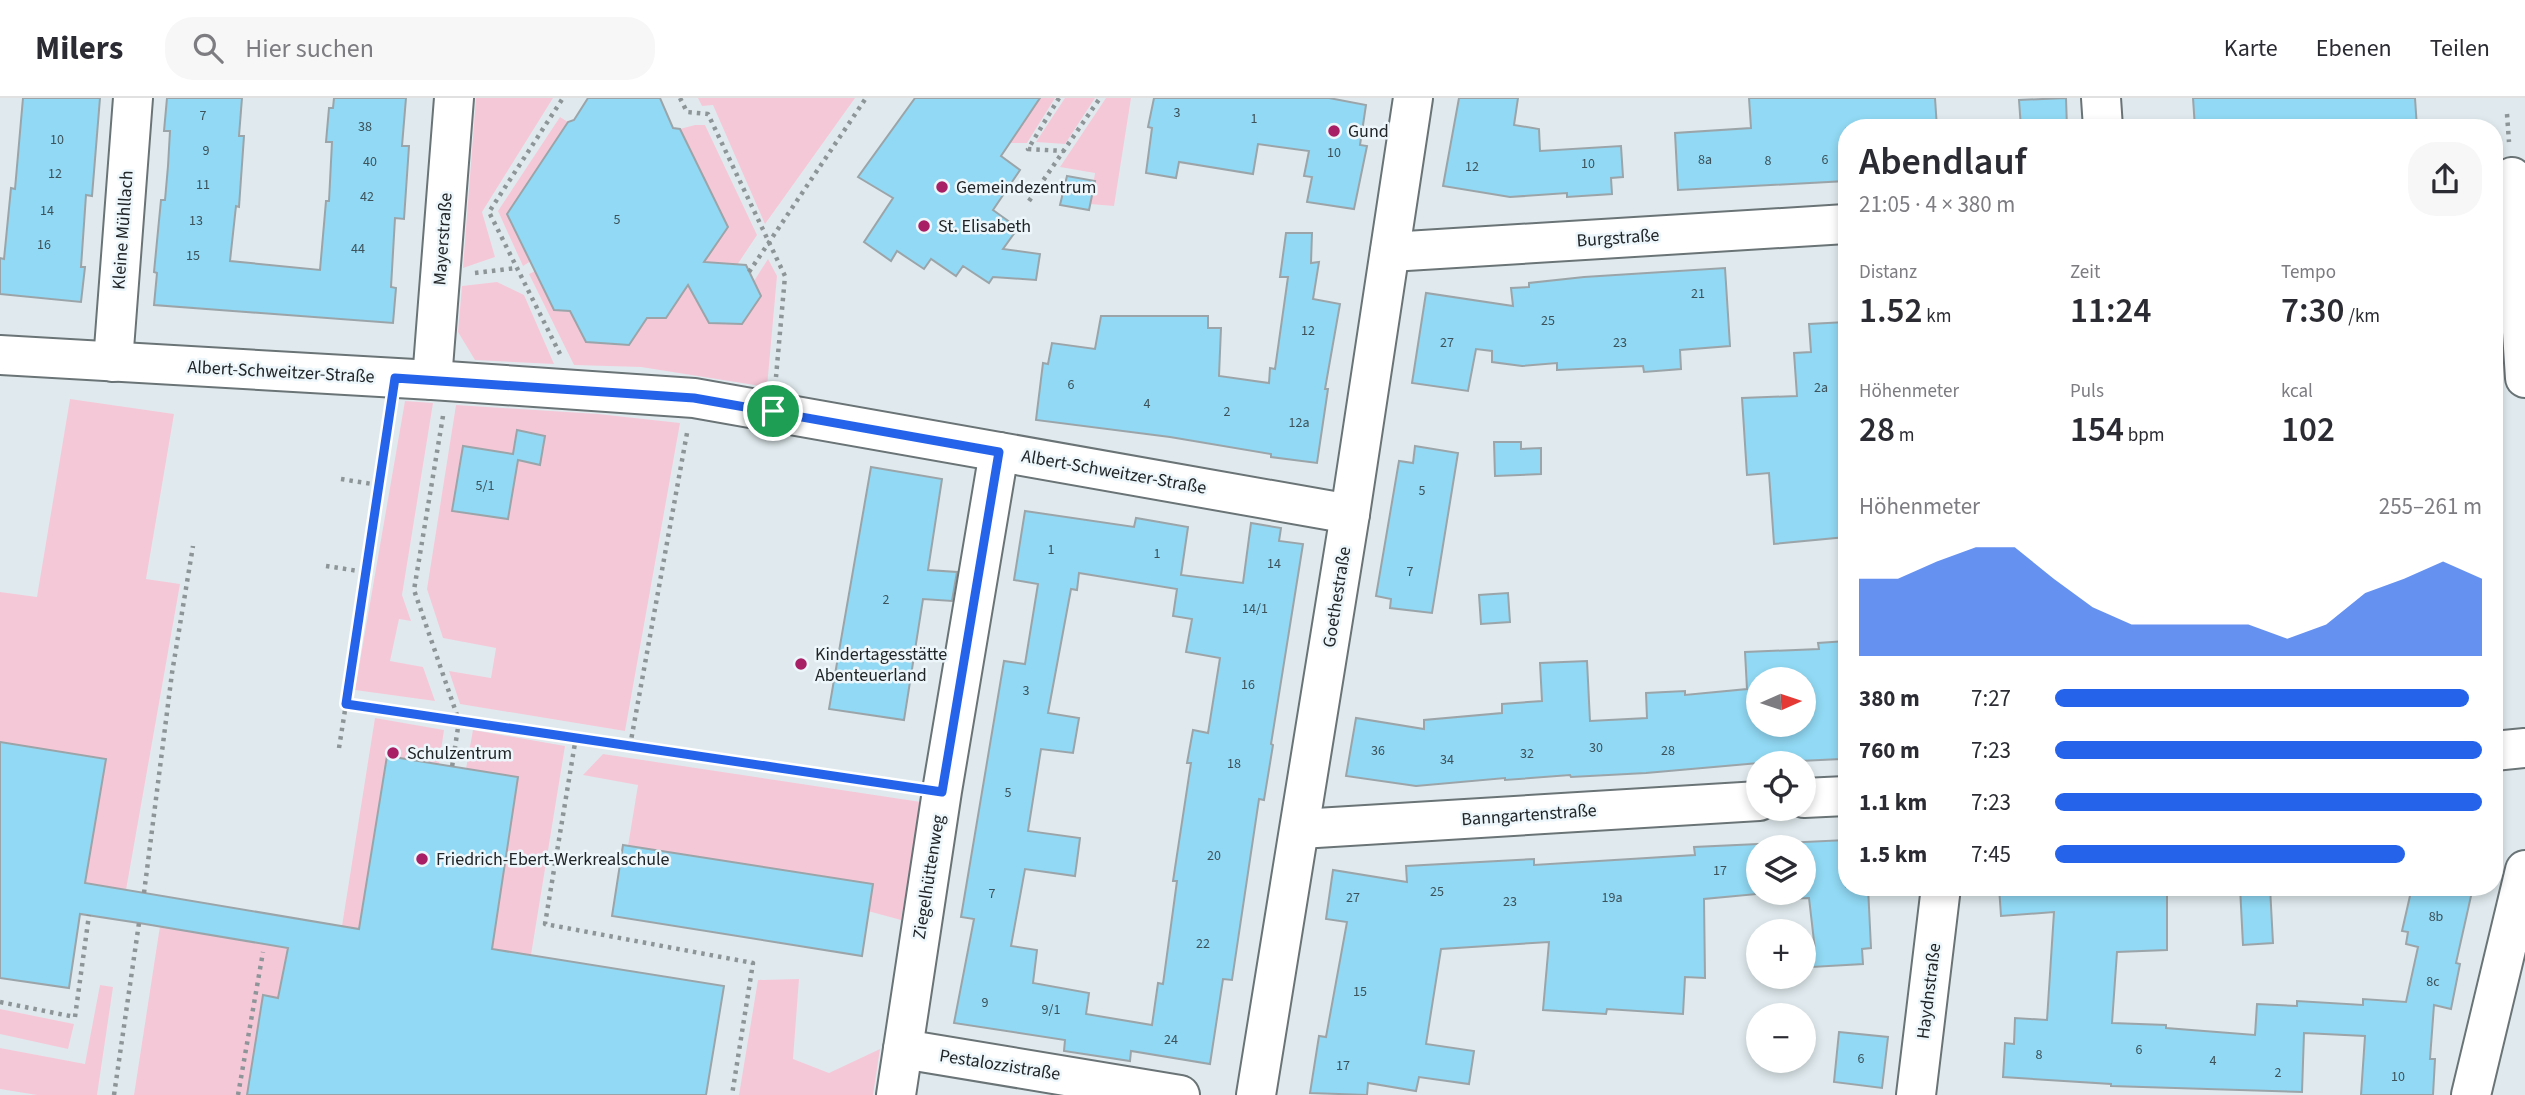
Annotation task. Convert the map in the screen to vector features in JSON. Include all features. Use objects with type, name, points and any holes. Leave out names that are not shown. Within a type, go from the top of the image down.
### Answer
[{"type":"street","name":"Kleine Mühllach","points":[[113,362],[133,98]]},
{"type":"street","name":"Mayerstraße","points":[[425,379],[454,98]]},
{"type":"street","name":"Goethestraße","points":[[1256,1095],[1350,514],[1413,98]]},
{"type":"street","points":[[2101,98],[2102,119]]},
{"type":"street","points":[[2510,177],[2525,378]]},
{"type":"street","name":"Burgstraße","points":[[1390,251],[1838,223]]},
{"type":"street","name":"Albert-Schweitzer-Straße","points":[[0,355],[425,379],[694,398],[1350,514]]},
{"type":"street","name":"Ziegelhüttenweg","points":[[896,1095],[942,792],[999,452]]},
{"type":"street","points":[[2503,750],[2525,748]]},
{"type":"street","points":[[1816,797],[1838,796]]},
{"type":"street","name":"Banngartenstraße","points":[[1300,829],[1746,802]]},
{"type":"street","points":[[2471,1095],[2525,870]]},
{"type":"street","name":"Haydnstraße","points":[[1916,1095],[1940,896]]},
{"type":"street","name":"Pestalozzistraße","points":[[903,1049],[1180,1095]]},
{"type":"path","points":[[563,98],[489,212],[577,390]]},
{"type":"path","points":[[680,98],[687,113],[708,114],[785,276],[773,411]]},
{"type":"path","points":[[749,272],[866,98]]},
{"type":"path","points":[[1059,98],[1028,149],[1064,151]]},
{"type":"path","points":[[1029,201],[1100,98]]},
{"type":"path","points":[[339,748],[378,485],[425,379]]},
{"type":"path","points":[[425,379],[414,590],[460,721],[452,767]]},
{"type":"path","points":[[630,746],[694,398]]},
{"type":"path","points":[[341,479],[378,485]]},
{"type":"path","points":[[144,893],[172,673],[193,546]]},
{"type":"path","points":[[326,566],[365,572]]},
{"type":"path","points":[[346,704],[942,792]]},
{"type":"path","points":[[576,737],[545,924],[754,963],[732,1095]]},
{"type":"path","points":[[0,1002],[75,1017],[89,915]]},
{"type":"path","points":[[114,1095],[139,923]]},
{"type":"path","points":[[238,1095],[263,952]]},
{"type":"shaded area","points":[[476,98],[553,98],[482,212],[495,257],[463,268]]},
{"type":"shaded area","points":[[698,98],[855,98],[765,224],[713,105],[702,106]]},
{"type":"shaded area","points":[[1040,98],[1055,98],[1027,143],[1010,143]]},
{"type":"shaded area","points":[[1065,98],[1095,98],[1065,144],[1036,142]]},
{"type":"shaded area","points":[[1106,98],[1131,98],[1114,206],[1090,204],[1095,173],[1060,167]]},
{"type":"shaded area","points":[[560,117],[568,122],[507,213],[531,261],[523,266],[498,211]]},
{"type":"shaded area","points":[[705,125],[757,235],[737,265],[761,297],[754,281],[768,259],[777,276],[767,387],[641,367],[574,365],[529,274],[535,271],[554,310],[570,311],[587,342],[629,345],[647,318],[666,318],[728,227],[680,129]]},
{"type":"shaded area","points":[[497,282],[524,295],[554,364],[475,360],[458,332],[462,286]]},
{"type":"shaded area","points":[[70,399],[174,414],[146,579],[180,584],[126,890],[85,883],[106,759],[0,742],[0,592],[37,597]]},
{"type":"shaded area","points":[[405,401],[433,403],[402,595],[411,621],[399,619],[390,661],[423,667],[435,701],[355,690]]},
{"type":"shaded area","points":[[456,405],[598,414],[680,423],[625,731],[460,704],[449,671],[491,678],[496,648],[443,638],[427,589]]},
{"type":"shaded area","points":[[375,718],[444,730],[439,764],[387,756],[359,929],[342,926]]},
{"type":"shaded area","points":[[473,730],[565,746],[531,955],[492,949],[518,778],[466,769]]},
{"type":"shaded area","points":[[603,754],[921,802],[901,920],[628,846],[638,785],[583,775]]},
{"type":"shaded area","points":[[160,926],[318,953],[278,998],[263,996],[247,1095],[134,1095]]},
{"type":"shaded area","points":[[799,979],[793,1059],[829,1073],[880,1049],[873,1095],[739,1095],[758,980]]},
{"type":"shaded area","points":[[100,985],[113,987],[97,1095],[37,1095],[0,1089],[0,1048],[85,1064]]},
{"type":"shaded area","points":[[0,1009],[74,1024],[68,1049],[0,1034]]},
{"type":"building","points":[[23,98],[100,98],[92,196],[86,195],[81,267],[85,267],[81,302],[0,294],[0,258],[4,259],[11,188],[15,189]]},
{"type":"building","points":[[167,98],[242,98],[239,136],[244,136],[239,207],[236,206],[230,261],[320,270],[326,201],[329,201],[332,142],[326,142],[329,108],[333,108],[334,98],[406,98],[402,146],[409,146],[404,219],[395,218],[391,287],[396,288],[393,323],[154,305],[157,273],[154,272],[161,200],[165,200],[168,166],[170,131],[164,131]]},
{"type":"building","points":[[588,98],[660,98],[673,128],[680,129],[728,227],[704,262],[746,265],[761,296],[742,324],[709,323],[688,285],[666,318],[647,318],[629,345],[586,342],[570,311],[554,310],[507,214],[568,122],[574,120]]},
{"type":"building","name":"Gemeindezentrum","points":[[915,98],[1040,98],[1001,156],[1020,170],[993,210],[1018,228],[1003,249],[1040,254],[1036,280],[993,277],[989,283],[963,266],[956,276],[931,259],[924,269],[897,251],[891,261],[864,242],[893,198],[858,177]]},
{"type":"building","points":[[1154,98],[1329,98],[1366,105],[1360,145],[1367,146],[1354,209],[1307,202],[1312,177],[1304,176],[1309,151],[1258,144],[1253,174],[1179,162],[1176,178],[1146,173],[1152,128],[1148,127]]},
{"type":"building","points":[[1459,98],[1518,98],[1514,125],[1539,129],[1540,151],[1621,146],[1623,177],[1611,178],[1612,194],[1567,197],[1567,193],[1510,197],[1443,186]]},
{"type":"building","points":[[1749,98],[1935,98],[1936,119],[1838,119],[1838,181],[1678,190],[1675,133],[1751,128]]},
{"type":"building","points":[[2066,98],[2067,119],[2020,119],[2019,100]]},
{"type":"building","points":[[2193,98],[2415,98],[2416,119],[2194,119]]},
{"type":"building","points":[[1067,176],[1095,181],[1089,210],[1060,205]]},
{"type":"building","points":[[1286,233],[1312,233],[1311,263],[1319,262],[1313,299],[1340,304],[1325,389],[1328,389],[1317,463],[1271,457],[1271,454],[1170,437],[1036,420],[1043,363],[1048,364],[1052,343],[1095,349],[1101,316],[1208,316],[1208,328],[1221,328],[1219,376],[1269,383],[1270,368],[1275,369],[1288,277],[1280,277]]},
{"type":"building","points":[[1725,268],[1730,346],[1680,350],[1681,369],[1644,372],[1643,366],[1557,370],[1557,363],[1522,366],[1492,362],[1492,351],[1476,349],[1468,391],[1412,383],[1426,293],[1513,306],[1511,288],[1529,287],[1529,283]]},
{"type":"building","points":[[1838,322],[1838,538],[1774,544],[1769,473],[1747,475],[1742,398],[1797,396],[1794,353],[1811,352],[1809,324]]},
{"type":"building","points":[[517,430],[545,436],[540,465],[518,460],[508,519],[452,511],[463,446],[513,454]]},
{"type":"building","points":[[1494,442],[1521,442],[1521,449],[1541,448],[1541,474],[1495,476]]},
{"type":"building","points":[[1415,446],[1458,453],[1432,613],[1390,608],[1391,599],[1376,596],[1399,461],[1413,463]]},
{"type":"building","points":[[871,467],[942,479],[928,570],[957,572],[952,601],[923,599],[904,720],[829,709]]},
{"type":"building","points":[[1025,511],[1134,527],[1136,518],[1188,527],[1181,575],[1243,583],[1251,523],[1281,528],[1279,541],[1303,544],[1271,744],[1273,745],[1264,800],[1259,799],[1232,980],[1223,979],[1210,1064],[1131,1051],[1130,1061],[1064,1051],[1065,1040],[954,1023],[974,919],[961,917],[1004,661],[1025,664],[1038,584],[1014,580]],"holes":[[[1079,573],[1177,589],[1173,616],[1192,619],[1186,652],[1220,658],[1208,733],[1193,730],[1187,763],[1191,763],[1173,881],[1177,881],[1163,984],[1158,983],[1152,1025],[1086,1014],[1089,993],[1033,983],[1037,950],[1011,946],[1025,869],[1075,876],[1080,838],[1028,831],[1041,749],[1073,753],[1079,718],[1048,713],[1071,589],[1077,590]]]},
{"type":"building","points":[[1508,593],[1510,622],[1481,624],[1479,595]]},
{"type":"building","points":[[1838,642],[1838,759],[1816,760],[1816,751],[1746,751],[1746,764],[1646,773],[1505,778],[1416,786],[1346,776],[1356,718],[1424,729],[1424,720],[1502,713],[1502,704],[1542,701],[1540,663],[1587,661],[1590,721],[1647,718],[1646,693],[1685,691],[1685,695],[1746,689],[1746,737],[1816,737],[1816,667],[1746,667],[1746,670],[1745,652],[1819,649],[1818,643]]},
{"type":"building","points":[[0,742],[106,759],[85,883],[359,929],[387,756],[518,777],[492,949],[724,986],[706,1095],[247,1095],[263,995],[278,998],[288,948],[139,923],[80,914],[69,988],[0,978]]},
{"type":"building","points":[[1838,840],[1838,896],[1868,896],[1871,948],[1862,949],[1863,964],[1816,967],[1816,919],[1811,919],[1810,905],[1816,905],[1816,841]]},
{"type":"building","points":[[623,845],[873,884],[862,956],[612,916]]},
{"type":"building","points":[[1746,845],[1746,895],[1704,899],[1705,978],[1685,977],[1683,1014],[1607,1009],[1606,1014],[1543,1010],[1549,942],[1441,949],[1426,1044],[1474,1051],[1469,1084],[1419,1077],[1416,1091],[1368,1083],[1367,1095],[1310,1093],[1319,1036],[1326,1037],[1347,922],[1326,919],[1333,870],[1407,882],[1406,866],[1534,859],[1534,865],[1695,855],[1694,847]]},
{"type":"building","points":[[2000,896],[2167,896],[2167,950],[2117,952],[2112,1023],[2166,1025],[2166,1028],[2255,1035],[2257,1004],[2297,1006],[2297,1001],[2363,1005],[2363,999],[2406,1002],[2418,947],[2406,944],[2408,932],[2402,931],[2410,896],[2471,896],[2456,963],[2460,964],[2451,1009],[2434,1005],[2430,1059],[2435,1059],[2433,1095],[2361,1095],[2365,1036],[2304,1033],[2302,1092],[2111,1086],[2003,1077],[2005,1043],[2014,1044],[2015,1018],[2047,1020],[2054,912],[2001,916]]},
{"type":"building","points":[[2240,896],[2270,896],[2273,943],[2243,945]]},
{"type":"building","points":[[1839,1032],[1888,1037],[1882,1088],[1834,1082]]},
{"type":"place","name":"Gund","points":[[1334,131]]},
{"type":"place","name":"Gemeindezentrum","points":[[942,187]]},
{"type":"place","name":"St. Elisabeth","points":[[924,226]]},
{"type":"place","name":"Kindertagesstätte Abenteuerland","points":[[801,664]]},
{"type":"place","name":"Schulzentrum","points":[[393,753]]},
{"type":"place","name":"Friedrich-Ebert-Werkrealschule","points":[[422,859]]},
{"type":"route","points":[[395,378],[694,398],[773,411],[999,452],[942,792],[346,704],[395,378]]}]
